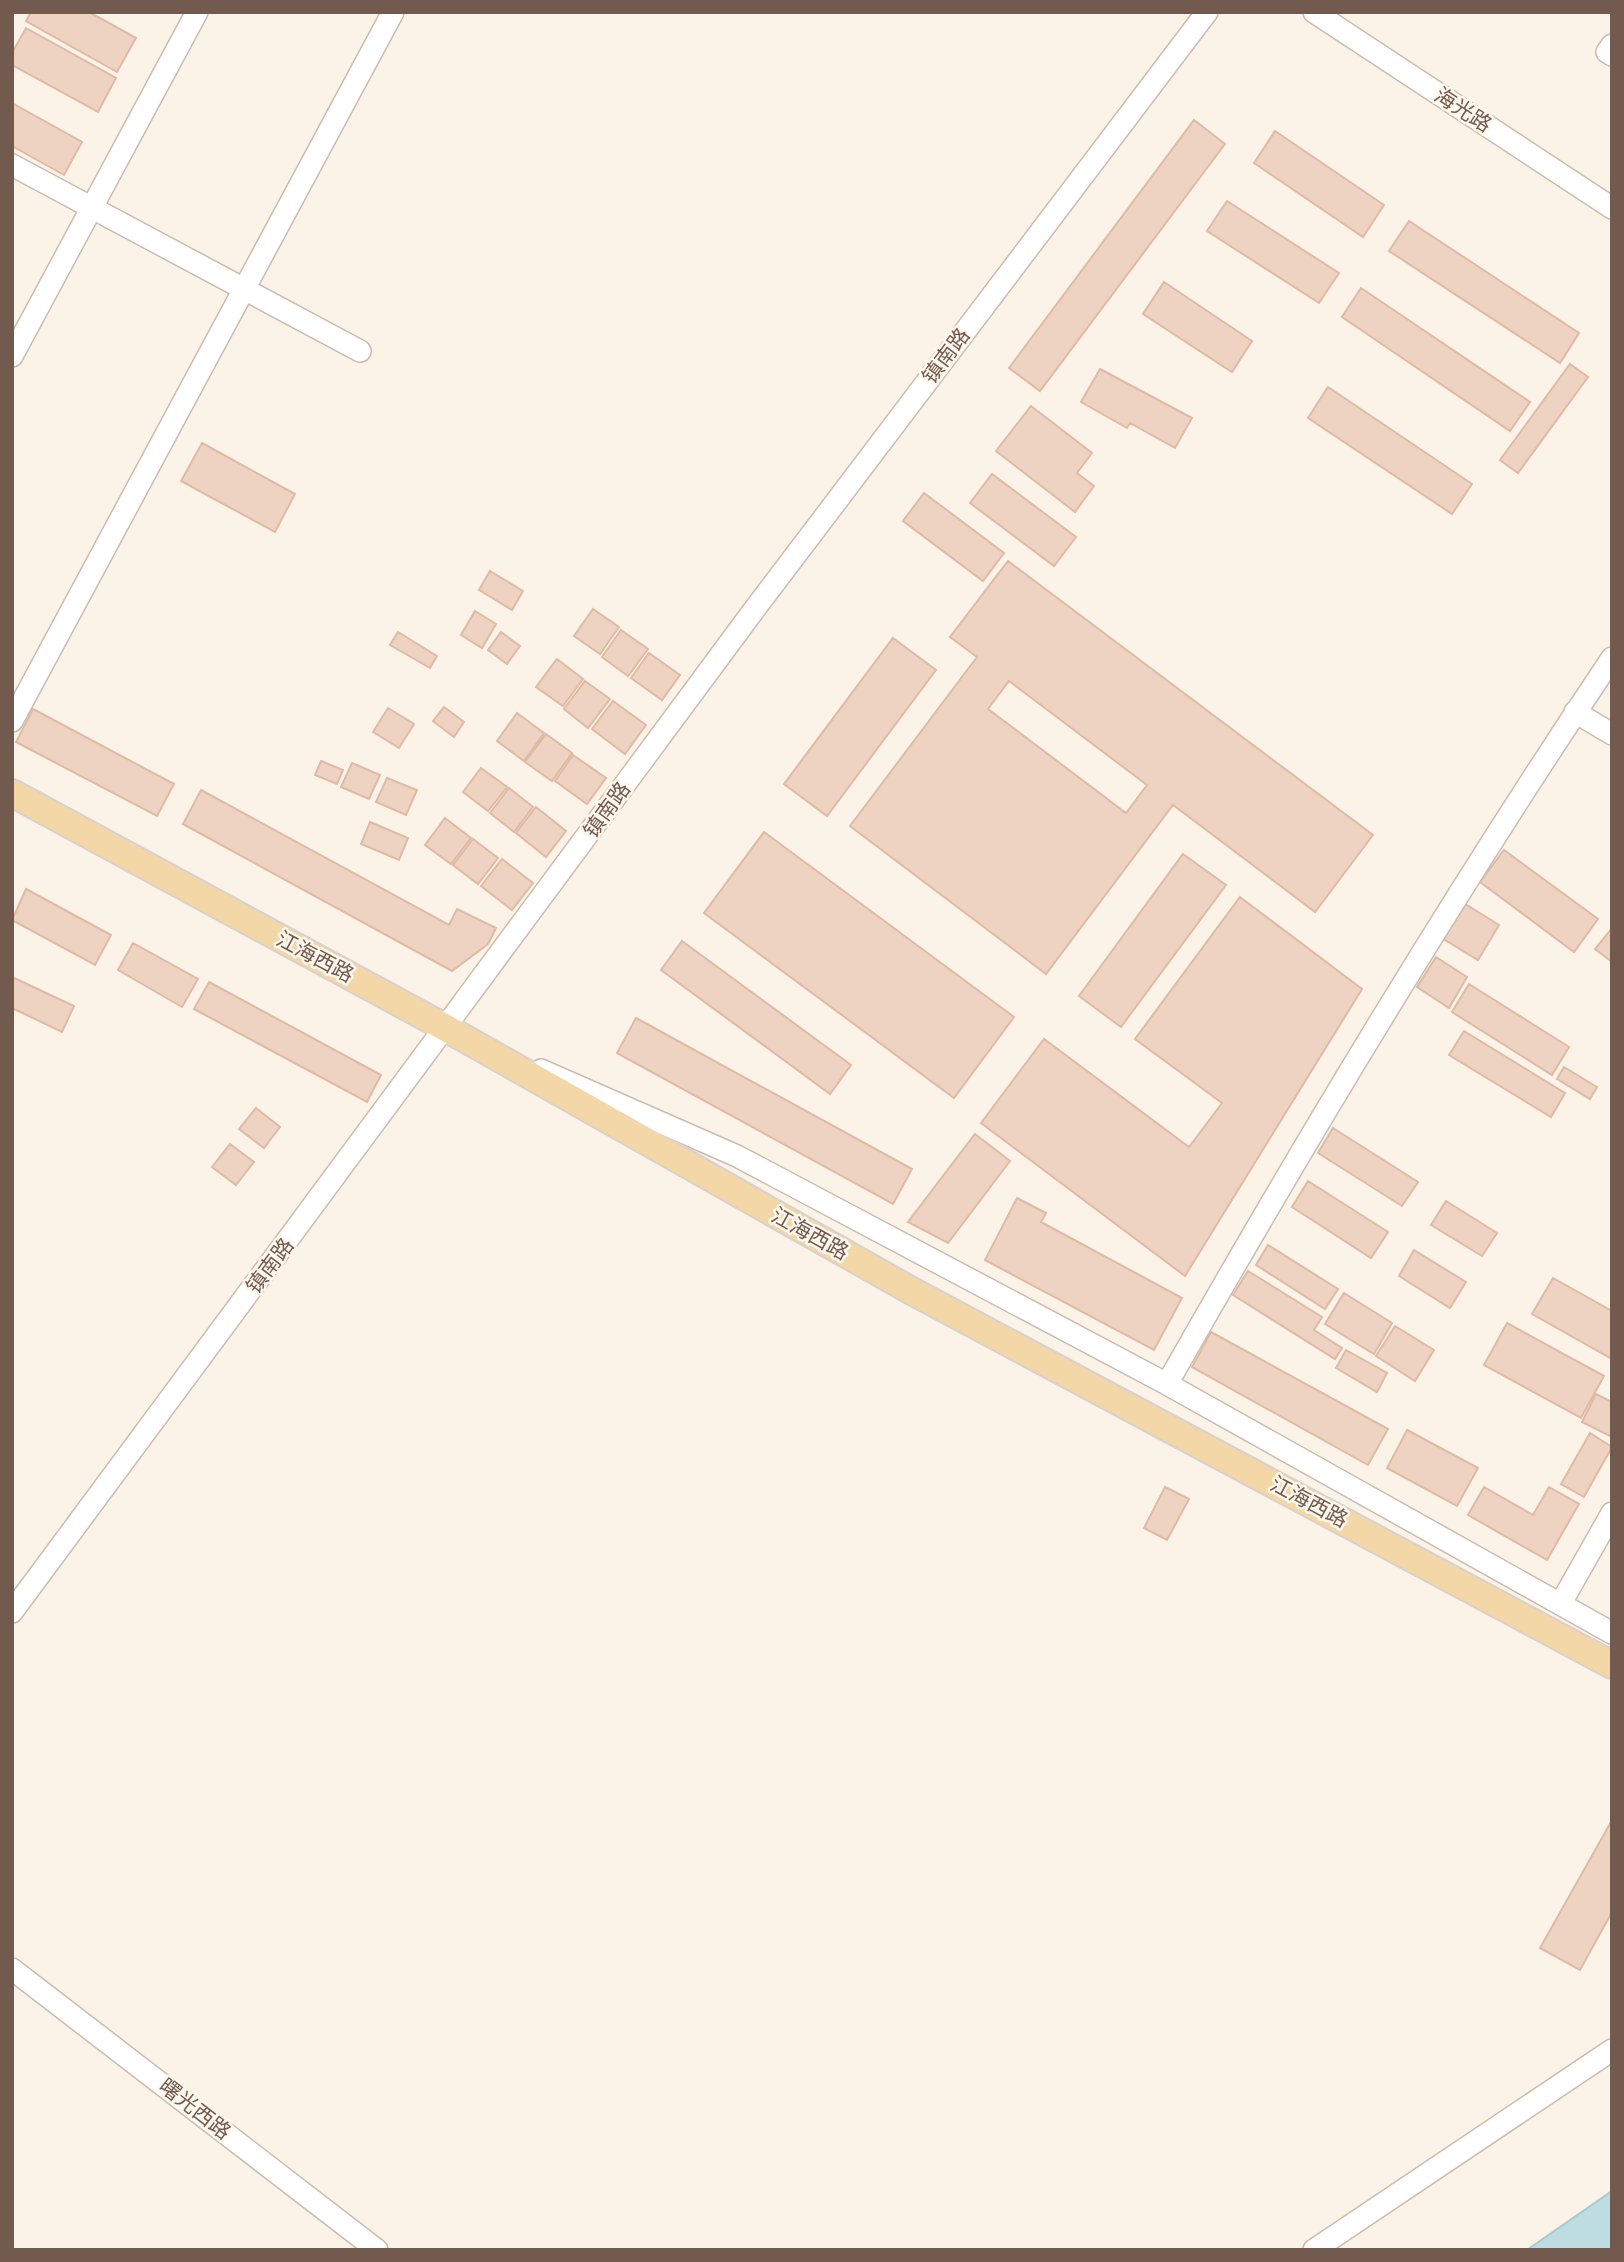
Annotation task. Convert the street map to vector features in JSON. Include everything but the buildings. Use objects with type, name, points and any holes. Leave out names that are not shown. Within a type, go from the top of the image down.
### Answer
[{"type":"main road","name":"江海西路","points":[[12,793],[446,1028],[910,1290],[1612,1665]]},
{"type":"street","points":[[12,356],[197,12]]},
{"type":"street","points":[[12,721],[393,12]]},
{"type":"street","name":"镇南路","points":[[12,1612],[751,614],[1207,12]]},
{"type":"street","name":"海光路","points":[[1314,12],[1612,208]]},
{"type":"street","points":[[1612,44],[1608,52],[1612,55]]},
{"type":"street","points":[[12,165],[360,351]]},
{"type":"street","points":[[1167,1384],[1286,1173],[1575,712],[1612,658]]},
{"type":"street","points":[[1575,712],[1612,734]]},
{"type":"street","points":[[446,1028],[737,1156],[1167,1384],[1612,1633]]},
{"type":"street","points":[[1561,1603],[1612,1513]]},
{"type":"street","name":"曙光西路","points":[[12,1969],[377,2250]]},
{"type":"street","points":[[1314,2250],[1612,2050]]},
{"type":"water","points":[[1612,2191],[1612,2250],[1527,2250]]}]
